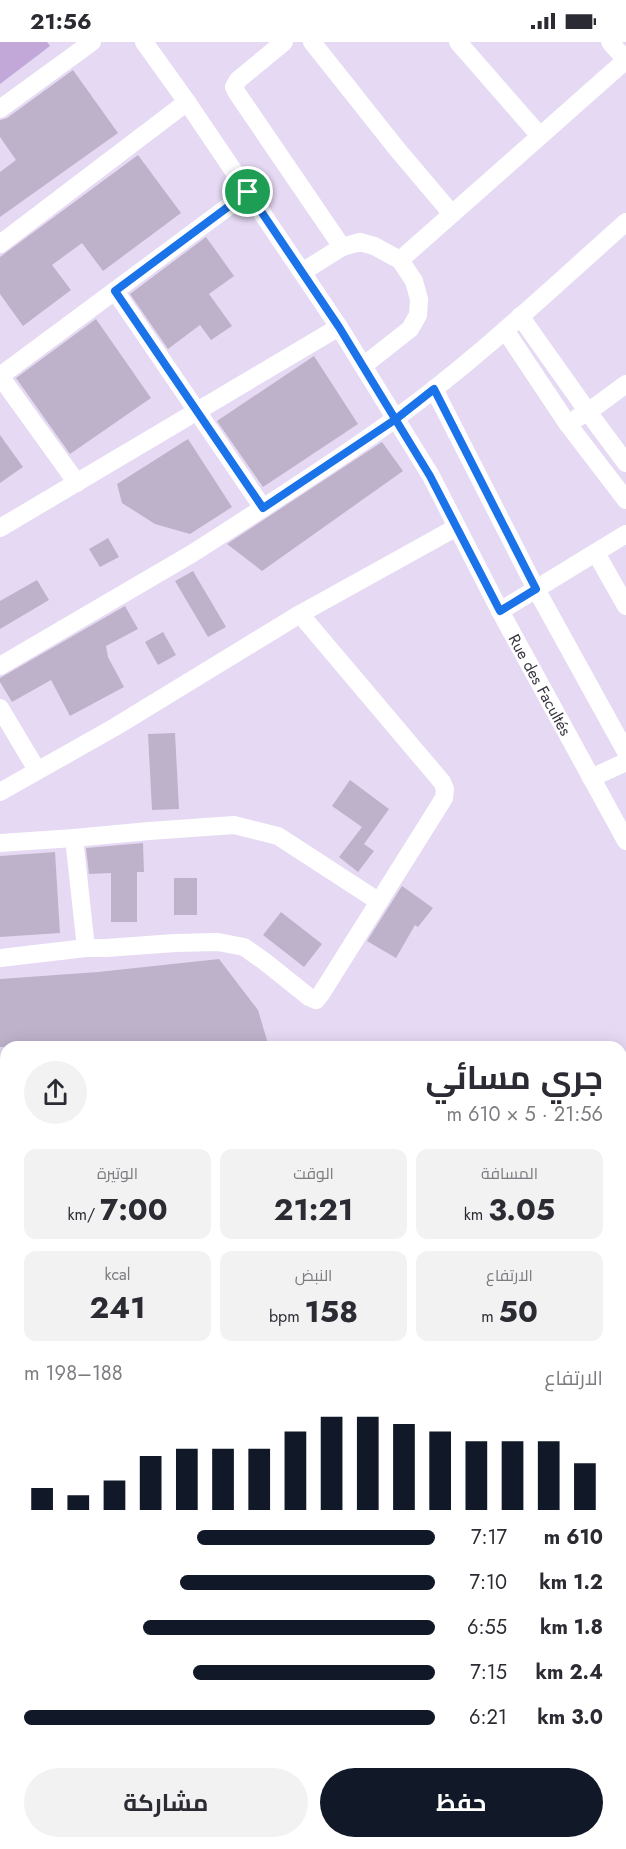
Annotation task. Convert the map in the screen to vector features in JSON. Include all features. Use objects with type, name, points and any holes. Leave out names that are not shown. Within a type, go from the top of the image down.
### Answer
[{"type":"street","points":[[0,109],[92,42]]},
{"type":"street","name":"Rue des Facultés","points":[[144,42],[339,327],[396,419],[430,476],[500,611],[626,841]]},
{"type":"street","points":[[284,42],[234,87],[342,247]]},
{"type":"street","points":[[312,42],[452,214]]},
{"type":"street","points":[[458,42],[540,136]]},
{"type":"street","points":[[399,260],[626,60],[610,42]]},
{"type":"street","points":[[0,244],[187,102]]},
{"type":"street","points":[[77,483],[0,376],[248,192]]},
{"type":"street","points":[[0,666],[193,553],[396,419],[505,330],[626,222]]},
{"type":"street","points":[[302,272],[342,247],[360,242],[374,246],[399,260],[414,281],[419,299],[418,315],[410,329],[363,366]]},
{"type":"street","points":[[115,291],[263,508]]},
{"type":"street","points":[[520,316],[626,462]]},
{"type":"street","points":[[0,528],[339,327]]},
{"type":"street","points":[[505,330],[567,423],[626,500]]},
{"type":"street","points":[[567,423],[588,412],[626,384]]},
{"type":"street","points":[[434,389],[536,589],[626,752]]},
{"type":"street","points":[[0,792],[132,716],[300,614],[457,527]]},
{"type":"street","points":[[500,611],[626,534]]},
{"type":"street","points":[[596,553],[626,606]]},
{"type":"street","points":[[0,958],[86,948],[218,942],[244,947],[316,1000],[444,798],[445,789],[442,782],[300,614]]},
{"type":"street","points":[[0,708],[37,770]]},
{"type":"street","points":[[591,778],[626,762]]},
{"type":"street","points":[[0,843],[234,825],[278,836],[378,901]]},
{"type":"street","points":[[74,838],[86,948]]},
{"type":"shaded area","points":[[0,42],[47,42],[50,46],[0,84]]},
{"type":"building","points":[[73,70],[118,133],[0,217],[0,172],[16,160],[0,137],[0,120],[7,118]]},
{"type":"building","points":[[138,155],[181,213],[103,271],[82,243],[52,265],[71,290],[23,326],[0,294],[0,257]]},
{"type":"building","points":[[206,237],[234,276],[209,294],[232,326],[211,340],[200,325],[168,349],[130,294]]},
{"type":"building","points":[[96,319],[151,398],[70,454],[16,378]]},
{"type":"building","points":[[314,356],[358,424],[263,487],[217,421]]},
{"type":"building","points":[[0,435],[23,467],[0,483]]},
{"type":"building","points":[[188,439],[232,507],[190,534],[155,524],[122,503],[117,484]]},
{"type":"building","points":[[382,442],[403,471],[262,571],[227,544]]},
{"type":"building","points":[[108,538],[119,557],[100,567],[89,549]]},
{"type":"building","points":[[193,571],[226,627],[208,637],[175,581]]},
{"type":"building","points":[[37,580],[49,600],[0,629],[0,601]]},
{"type":"building","points":[[125,606],[138,629],[106,646],[108,657],[124,687],[70,716],[51,680],[12,702],[0,678]]},
{"type":"building","points":[[163,632],[176,655],[158,665],[145,642]]},
{"type":"building","points":[[175,733],[179,809],[152,810],[148,734]]},
{"type":"building","points":[[350,780],[389,809],[364,844],[374,851],[358,872],[339,857],[362,827],[332,806]]},
{"type":"building","points":[[143,843],[144,872],[137,872],[137,922],[111,922],[111,873],[89,874],[86,848]]},
{"type":"building","points":[[55,852],[60,933],[0,937],[0,856]]},
{"type":"building","points":[[174,878],[197,878],[197,915],[174,915]]},
{"type":"building","points":[[402,886],[433,908],[418,927],[415,925],[396,958],[367,941]]},
{"type":"building","points":[[281,912],[322,944],[304,967],[263,935]]},
{"type":"building","points":[[219,959],[258,1010],[267,1041],[0,1041],[0,979],[98,972]]},
{"type":"route","points":[[248,192],[115,291],[263,508],[396,419],[434,389],[536,589],[500,611],[430,476],[396,419],[339,327],[248,192]]}]
